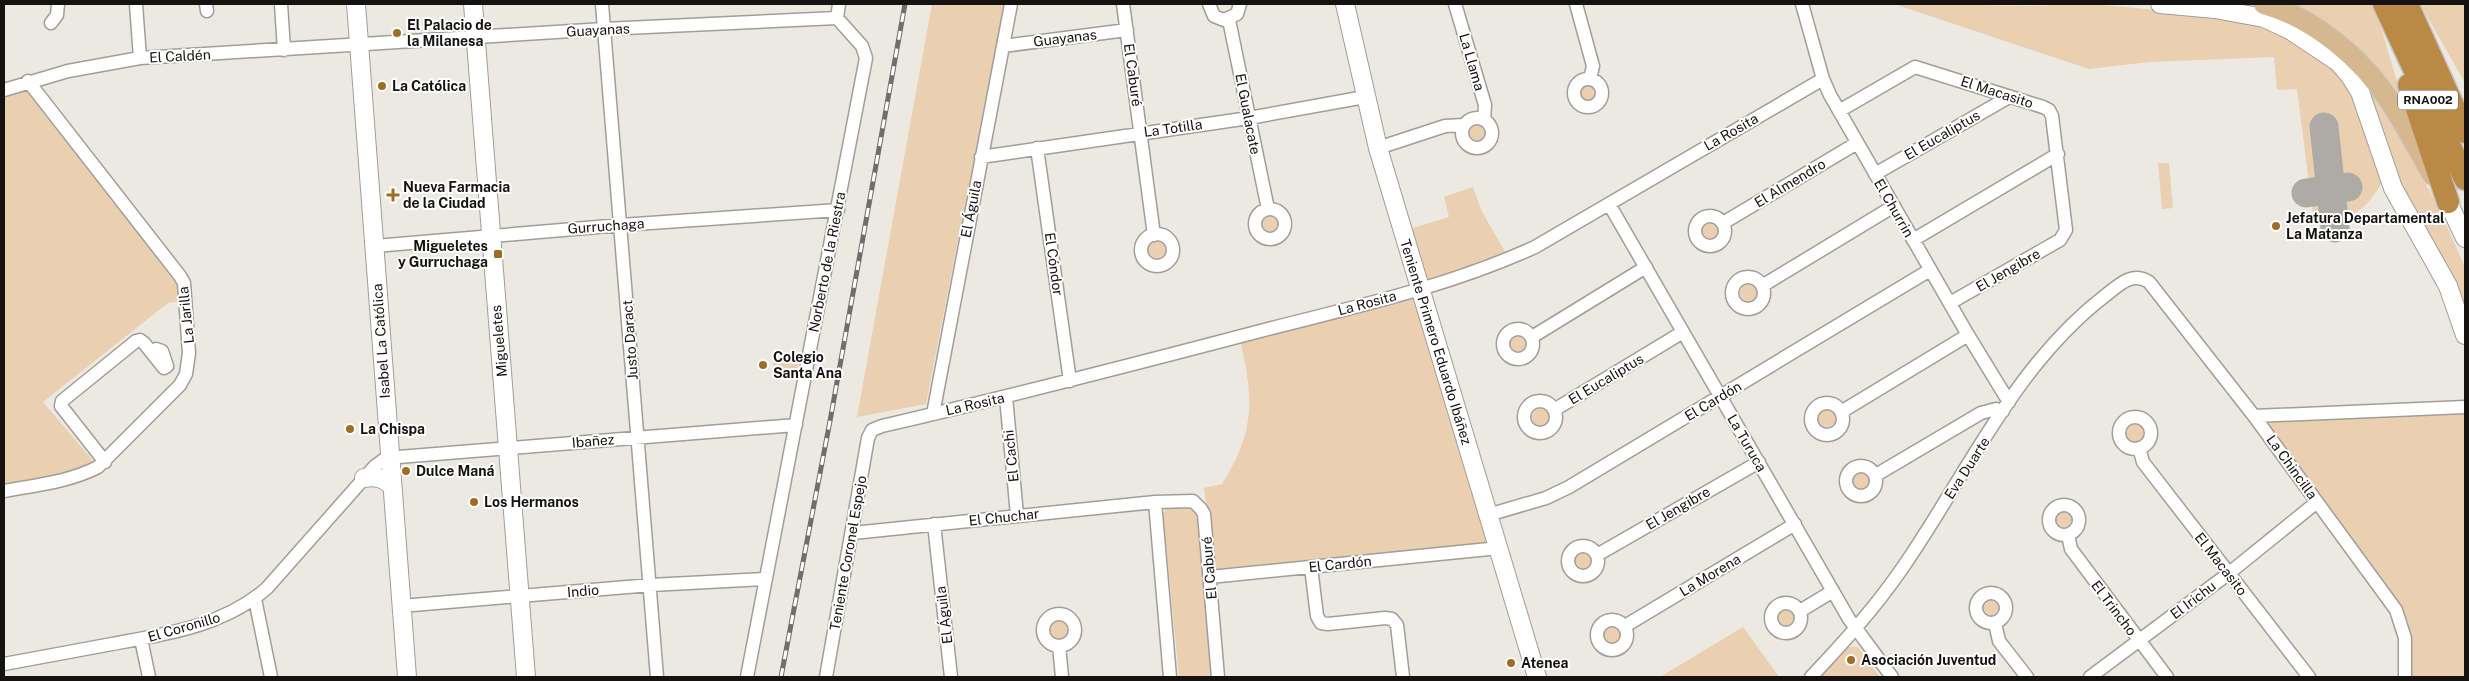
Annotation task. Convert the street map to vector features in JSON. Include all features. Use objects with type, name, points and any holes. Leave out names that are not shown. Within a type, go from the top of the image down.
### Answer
[{"type":"highway","name":"RNA002","points":[[2407,4],[2465,132]]},
{"type":"highway","points":[[2388,12],[2414,106],[2448,202]]},
{"type":"highway","name":"RNA002","points":[[2388,12],[2465,179]]},
{"type":"highway","points":[[2417,27],[2465,95]]},
{"type":"main road","points":[[2264,4],[2279,8],[2322,32],[2367,73],[2390,102],[2448,202]]},
{"type":"street","points":[[51,23],[57,15],[58,4]]},
{"type":"street","points":[[136,4],[140,58]]},
{"type":"street","points":[[281,4],[284,50]]},
{"type":"street","name":"Isabel La Católica","points":[[356,4],[407,677]]},
{"type":"street","name":"Migueletes","points":[[473,4],[526,677]]},
{"type":"street","name":"Justo Daract","points":[[602,4],[622,224],[657,677]]},
{"type":"street","points":[[837,18],[839,4]]},
{"type":"street","name":"El Águila","points":[[933,414],[1011,4]]},
{"type":"street","name":"El Caburé","points":[[1123,4],[1154,235]]},
{"type":"street","points":[[1210,4],[1214,16],[1224,20],[1229,20],[1237,14],[1240,4]]},
{"type":"street","name":"Teniente Primero Eduardo Ibáñez","points":[[1345,4],[1378,148],[1537,677]]},
{"type":"street","name":"La Llama","points":[[1455,4],[1485,105],[1484,120]]},
{"type":"street","points":[[1576,4],[1593,66],[1590,79]]},
{"type":"street","name":"El Churrin","points":[[1802,4],[1823,79],[1839,111],[1968,335],[2006,406]]},
{"type":"street","points":[[2160,4],[2215,8],[2264,18],[2290,30],[2338,62],[2360,92],[2394,188],[2448,286],[2465,335]]},
{"type":"street","name":"Guayanas","points":[[360,44],[604,29],[837,18]]},
{"type":"street","name":"Norberto de la Riestra","points":[[747,677],[866,58],[862,46],[837,18]]},
{"type":"street","name":"El Gualacate","points":[[1229,20],[1268,209]]},
{"type":"street","name":"Guayanas","points":[[1003,46],[1127,30]]},
{"type":"street","name":"El Caldén","points":[[4,90],[28,81],[68,71],[140,58],[360,44]]},
{"type":"street","name":"El Macasito","points":[[1839,111],[1910,68],[1920,67],[2048,110],[2052,116],[2058,154],[2065,234]]},
{"type":"street","name":"La Rosita","points":[[872,430],[1070,381],[1420,290],[1504,261],[1535,247],[1823,79]]},
{"type":"street","name":"La Jarilla","points":[[4,491],[84,474],[105,462],[180,384],[186,374],[189,353],[184,283],[176,270],[28,81]]},
{"type":"street","name":"La Totilla","points":[[981,157],[1249,118],[1365,97]]},
{"type":"street","name":"El Eucaliptus","points":[[1875,174],[2009,97]]},
{"type":"street","points":[[1378,148],[1445,126],[1464,125],[1474,118],[1484,120],[1492,127],[1492,140],[1482,148],[1475,149],[1464,142],[1462,130],[1464,125]]},
{"type":"street","name":"El Almendro","points":[[1723,223],[1857,143]]},
{"type":"street","name":"El Cóndor","points":[[1037,148],[1070,381]]},
{"type":"street","points":[[1913,240],[2058,154]]},
{"type":"street","points":[[2448,202],[2465,238]]},
{"type":"street","name":"La Turuca","points":[[1609,204],[1833,591],[1856,629],[1892,677]]},
{"type":"street","points":[[1762,286],[1894,206]]},
{"type":"street","name":"Gurruchaga","points":[[375,246],[622,224],[838,210]]},
{"type":"street","name":"El Jengibre","points":[[1950,304],[2060,240],[2065,234]]},
{"type":"street","points":[[1532,337],[1646,267]]},
{"type":"street","name":"El Cardón","points":[[1488,515],[1558,493],[1930,270]]},
{"type":"street","name":"Eva Duarte","points":[[1811,677],[1856,629],[1903,567],[2006,406],[2034,366],[2072,323],[2126,280],[2139,277]]},
{"type":"street","name":"La Chincilla","points":[[2139,277],[2149,282],[2254,416],[2396,610],[2405,638],[2405,677]]},
{"type":"street","name":"El Eucaliptus","points":[[1554,410],[1683,332]]},
{"type":"street","points":[[1841,412],[1968,335]]},
{"type":"street","points":[[105,462],[62,406],[62,401],[136,341],[140,340],[151,351]]},
{"type":"street","name":"El Cachi","points":[[1006,397],[1017,516]]},
{"type":"street","points":[[1876,475],[1981,413],[2006,406]]},
{"type":"street","points":[[2254,416],[2465,406]]},
{"type":"street","name":"Ibañez","points":[[390,457],[796,425]]},
{"type":"street","name":"Teniente Coronel Espejo","points":[[826,677],[853,533],[868,438],[872,430]]},
{"type":"street","name":"El Macasito","points":[[2139,448],[2143,462],[2309,677]]},
{"type":"street","name":"El Coronillo","points":[[4,664],[141,639],[211,622],[229,614],[254,599],[267,588],[364,478],[380,461],[390,457]]},
{"type":"street","name":"El Jengibre","points":[[1598,555],[1758,462]]},
{"type":"street","points":[[364,478],[374,476],[384,479],[392,486]]},
{"type":"street","name":"El Caburé","points":[[1155,502],[1186,500],[1198,504],[1202,509],[1210,577],[1218,677]]},
{"type":"street","points":[[1155,502],[1170,677]]},
{"type":"street","name":"El Chuchar","points":[[853,533],[1155,502]]},
{"type":"street","name":"El Irichu","points":[[2090,677],[2228,574],[2317,502]]},
{"type":"street","name":"El Águila","points":[[934,524],[951,677]]},
{"type":"street","name":"La Morena","points":[[1625,626],[1795,524]]},
{"type":"street","name":"El Trincho","points":[[2068,535],[2070,549],[2167,677]]},
{"type":"street","name":"El Cardón","points":[[1210,577],[1499,548]]},
{"type":"street","points":[[1311,567],[1317,616],[1321,622],[1328,624],[1385,618],[1392,620],[1397,625],[1403,677]]},
{"type":"street","name":"Indio","points":[[401,606],[651,585],[766,579]]},
{"type":"street","points":[[1800,611],[1833,591]]},
{"type":"street","points":[[254,599],[271,677]]},
{"type":"street","points":[[1995,624],[1999,641],[2027,677]]},
{"type":"street","points":[[141,639],[148,677]]},
{"type":"street","points":[[1059,646],[1062,677]]},
{"type":"shaded area","points":[[932,4],[1004,4],[926,404],[857,417]]},
{"type":"shaded area","points":[[1894,4],[2030,6],[2091,4],[2214,15],[2264,26],[2285,36],[2332,68],[2344,79],[2353,95],[2382,178],[2381,184],[2369,202],[2355,214],[2338,221],[2317,225],[2314,223],[2297,89],[2277,90],[2274,57],[2149,62],[2089,69]]},
{"type":"shaded area","points":[[2283,4],[2374,4],[2404,105]]},
{"type":"shaded area","points":[[2420,4],[2465,4],[2465,83]]},
{"type":"shaded area","points":[[2362,77],[2385,106],[2438,207],[2465,267],[2465,316],[2399,186]]},
{"type":"shaded area","points":[[1588,84],[1594,87],[1597,93],[1594,99],[1588,102],[1582,99],[1579,93],[1582,87]]},
{"type":"shaded area","points":[[21,90],[30,92],[176,276],[182,301],[168,303],[43,402],[95,463],[73,473],[4,486],[4,97]]},
{"type":"shaded area","points":[[1478,125],[1484,128],[1487,134],[1484,140],[1478,143],[1472,140],[1469,134],[1472,128]]},
{"type":"shaded area","points":[[2158,163],[2169,163],[2173,208],[2162,209]]},
{"type":"shaded area","points":[[1473,187],[1482,212],[1507,255],[1439,280],[1424,281],[1406,230],[1449,217],[1444,197]]},
{"type":"shaded area","points":[[1270,215],[1276,218],[1279,224],[1276,230],[1270,233],[1264,230],[1261,224],[1264,218]]},
{"type":"shaded area","points":[[1710,222],[1716,225],[1719,231],[1716,237],[1710,240],[1704,237],[1701,231],[1704,225]]},
{"type":"shaded area","points":[[1157,240],[1163,243],[1166,249],[1163,255],[1157,258],[1151,255],[1148,249],[1151,243]]},
{"type":"shaded area","points":[[1749,284],[1755,287],[1758,293],[1755,299],[1749,302],[1743,299],[1740,293],[1743,287]]},
{"type":"shaded area","points":[[1413,298],[1417,305],[1488,543],[1220,570],[1214,568],[1204,488],[1222,484],[1241,448],[1246,431],[1249,415],[1248,380],[1240,340]]},
{"type":"shaded area","points":[[1518,334],[1524,337],[1527,343],[1524,349],[1518,352],[1512,349],[1509,343],[1512,337]]},
{"type":"shaded area","points":[[800,353],[796,377],[774,379],[773,355]]},
{"type":"shaded area","points":[[1541,408],[1547,411],[1550,417],[1547,423],[1541,426],[1535,423],[1532,417],[1535,411]]},
{"type":"shaded area","points":[[1827,409],[1833,412],[1836,418],[1833,424],[1827,427],[1821,424],[1818,418],[1821,412]]},
{"type":"shaded area","points":[[2465,411],[2465,677],[2410,677],[2410,637],[2267,425],[2272,421]]},
{"type":"shaded area","points":[[2134,422],[2141,425],[2144,432],[2141,439],[2134,442],[2127,439],[2124,432],[2127,425]]},
{"type":"shaded area","points":[[1862,473],[1868,476],[1871,482],[1868,488],[1862,491],[1856,488],[1853,482],[1856,476]]},
{"type":"shaded area","points":[[1187,505],[1196,508],[1199,516],[1216,677],[1179,677],[1163,515],[1167,507]]},
{"type":"shaded area","points":[[2063,510],[2069,513],[2072,519],[2069,525],[2063,528],[2057,525],[2054,519],[2057,513]]},
{"type":"shaded area","points":[[1584,553],[1590,556],[1593,562],[1590,568],[1584,571],[1578,568],[1575,562],[1578,556]]},
{"type":"shaded area","points":[[1991,598],[1998,601],[2001,608],[1998,615],[1991,618],[1984,615],[1981,608],[1984,601]]},
{"type":"shaded area","points":[[1786,609],[1792,612],[1795,618],[1792,624],[1786,627],[1780,624],[1777,618],[1780,612]]},
{"type":"shaded area","points":[[1059,621],[1065,624],[1068,630],[1065,636],[1059,639],[1053,636],[1050,630],[1053,624]]},
{"type":"shaded area","points":[[1613,626],[1619,629],[1622,635],[1619,641],[1613,644],[1607,641],[1604,635],[1607,629]]},
{"type":"shaded area","points":[[1743,627],[1779,677],[1660,677]]},
{"type":"shaded area","name":"Asociación Juventud","points":[[1846,647],[1858,647],[1880,677],[1818,677]]},
{"type":"taxiway","points":[[2324,127],[2335,228]]},
{"type":"taxiway","points":[[2306,193],[2348,187]]},
{"type":"railway","points":[[781,677],[830,421],[905,4]]},
{"type":"place","name":"El Palacio de la Milanesa","points":[[397,33]]},
{"type":"place","name":"La Católica","points":[[382,86]]},
{"type":"place","name":"Nueva Farmacia de la Ciudad","points":[[393,195]]},
{"type":"place","name":"Jefatura Departamental La Matanza","points":[[2276,226]]},
{"type":"place","name":"Migueletes y Gurruchaga","points":[[498,254]]},
{"type":"place","name":"Colegio Santa Ana","points":[[763,365]]},
{"type":"place","name":"La Chispa","points":[[350,429]]},
{"type":"place","name":"Dulce Maná","points":[[406,471]]},
{"type":"place","name":"Los Hermanos","points":[[474,502]]},
{"type":"place","name":"Asociación Juventud","points":[[1851,660]]},
{"type":"place","name":"Atenea","points":[[1511,663]]}]
